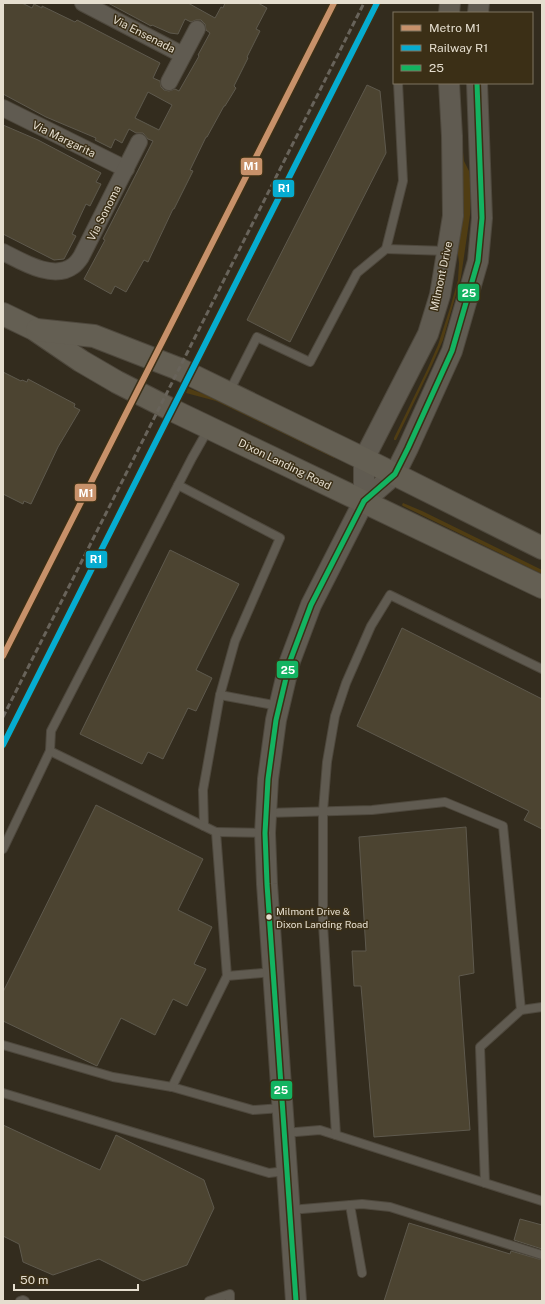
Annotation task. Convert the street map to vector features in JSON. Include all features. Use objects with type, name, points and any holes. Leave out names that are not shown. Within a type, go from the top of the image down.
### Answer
[{"type":"main road","name":"Dixon Landing Road","points":[[3,314],[34,329],[81,361],[117,382],[542,587]]},
{"type":"main road","name":"Dixon Landing Road","points":[[34,329],[94,336],[190,374],[542,548]]},
{"type":"street","name":"Via Ensenada","points":[[83,3],[183,55]]},
{"type":"street","points":[[169,82],[197,30]]},
{"type":"street","name":"Milmont Drive","points":[[364,501],[364,459],[428,334],[440,295],[453,216],[452,136],[449,84]]},
{"type":"street","name":"Milmont Drive","points":[[296,1301],[267,884],[266,813],[268,779],[276,720],[290,661],[312,605],[364,501],[395,474],[452,351],[478,261],[482,218],[477,84]]},
{"type":"street","name":"Via Margarita","points":[[3,108],[126,169]]},
{"type":"street","name":"Via Sonoma","points":[[3,252],[34,268],[56,272],[72,267],[82,257],[139,142]]},
{"type":"lane","points":[[228,392],[257,337],[310,362],[357,273],[386,249],[403,181],[398,84]]},
{"type":"lane","points":[[386,249],[447,251]]},
{"type":"lane","points":[[3,849],[50,751],[51,731],[178,485],[210,427]]},
{"type":"lane","points":[[178,485],[280,538],[235,641],[220,695],[203,790],[204,826]]},
{"type":"lane","points":[[336,1135],[323,924],[323,811],[327,762],[335,716],[346,683],[371,626],[390,595],[542,669]]},
{"type":"lane","points":[[220,695],[280,706]]},
{"type":"lane","points":[[50,751],[216,832],[266,834]]},
{"type":"lane","points":[[266,813],[372,810],[445,802],[503,826],[522,1010]]},
{"type":"lane","points":[[172,1087],[227,976],[216,832]]},
{"type":"lane","points":[[227,976],[273,972]]},
{"type":"lane","points":[[485,1183],[480,1047],[522,1010],[542,1007]]},
{"type":"lane","points":[[3,1045],[113,1077],[172,1087],[253,1110],[282,1108]]},
{"type":"lane","points":[[3,1093],[269,1173],[287,1171]]},
{"type":"lane","points":[[284,1133],[320,1130],[542,1201]]},
{"type":"lane","points":[[290,1210],[362,1204],[390,1207],[542,1255]]},
{"type":"lane","points":[[350,1205],[362,1273]]},
{"type":"lane","points":[[209,1301],[230,1294],[230,1301]]},
{"type":"lane","points":[[20,1301],[25,1301]]},
{"type":"shaded area","points":[[458,106],[464,161],[469,171],[471,187],[470,215],[461,277],[443,340],[396,440],[394,440],[438,345],[458,280]]},
{"type":"shaded area","points":[[188,388],[219,400],[335,457],[334,458],[216,401],[186,393]]},
{"type":"shaded area","points":[[403,503],[542,570],[542,574],[403,506]]},
{"type":"building","points":[[3,3],[22,3],[32,8],[34,4],[42,8],[42,6],[75,22],[77,20],[160,63],[153,78],[160,81],[161,87],[164,90],[169,91],[175,89],[179,91],[199,56],[198,55],[210,33],[206,30],[205,24],[201,20],[191,22],[185,19],[178,34],[170,33],[152,25],[151,26],[108,3],[188,3],[215,18],[225,3],[258,3],[267,8],[256,29],[260,31],[234,86],[236,88],[206,137],[190,170],[193,171],[148,262],[144,260],[126,292],[115,286],[111,294],[84,279],[105,240],[103,239],[153,141],[148,139],[143,133],[136,133],[129,129],[122,143],[115,139],[111,148],[95,140],[96,138],[46,117],[3,94]],"holes":[[[148,92],[172,105],[159,130],[135,118]]]},
{"type":"building","points":[[367,85],[380,91],[386,153],[290,342],[247,320]]},
{"type":"building","points":[[3,125],[38,140],[101,173],[96,182],[101,184],[90,206],[86,204],[72,234],[76,236],[64,259],[54,260],[3,234]]},
{"type":"building","points":[[3,372],[21,381],[27,382],[28,379],[75,404],[74,407],[80,410],[58,447],[31,504],[24,501],[23,504],[3,494]]},
{"type":"building","points":[[170,550],[239,584],[196,670],[212,678],[196,711],[188,708],[163,759],[148,752],[142,764],[80,734]]},
{"type":"building","points":[[402,628],[542,699],[542,829],[524,820],[529,811],[357,726]]},
{"type":"building","points":[[96,805],[203,859],[178,910],[212,927],[194,964],[206,969],[187,1006],[173,999],[155,1035],[121,1018],[97,1066],[3,1021],[3,992]]},
{"type":"building","points":[[466,827],[474,973],[459,976],[470,1130],[374,1137],[361,986],[354,986],[352,951],[366,951],[359,837]]},
{"type":"building","points":[[3,1125],[100,1170],[116,1135],[204,1180],[214,1208],[187,1265],[143,1281],[99,1259],[53,1275],[23,1262],[19,1244],[3,1236]]},
{"type":"building","points":[[520,1219],[542,1225],[542,1249],[514,1240]]},
{"type":"building","points":[[409,1223],[510,1254],[511,1251],[542,1260],[542,1301],[384,1301]]},
{"type":"railway","points":[[3,717],[364,3]]},
{"type":"railway","points":[[3,745],[377,3]]},
{"type":"metro line","name":"M1","points":[[3,656],[334,3]]},
{"type":"rail line","name":"R1","points":[[3,745],[377,3]]},
{"type":"transit line","name":"25","points":[[296,1301],[267,884],[265,833],[268,779],[276,720],[290,661],[311,605],[364,501],[395,474],[452,351],[478,261],[482,218],[477,84]]},
{"type":"place","name":"Milmont Drive & Dixon Landing Road","points":[[269,917]]}]
